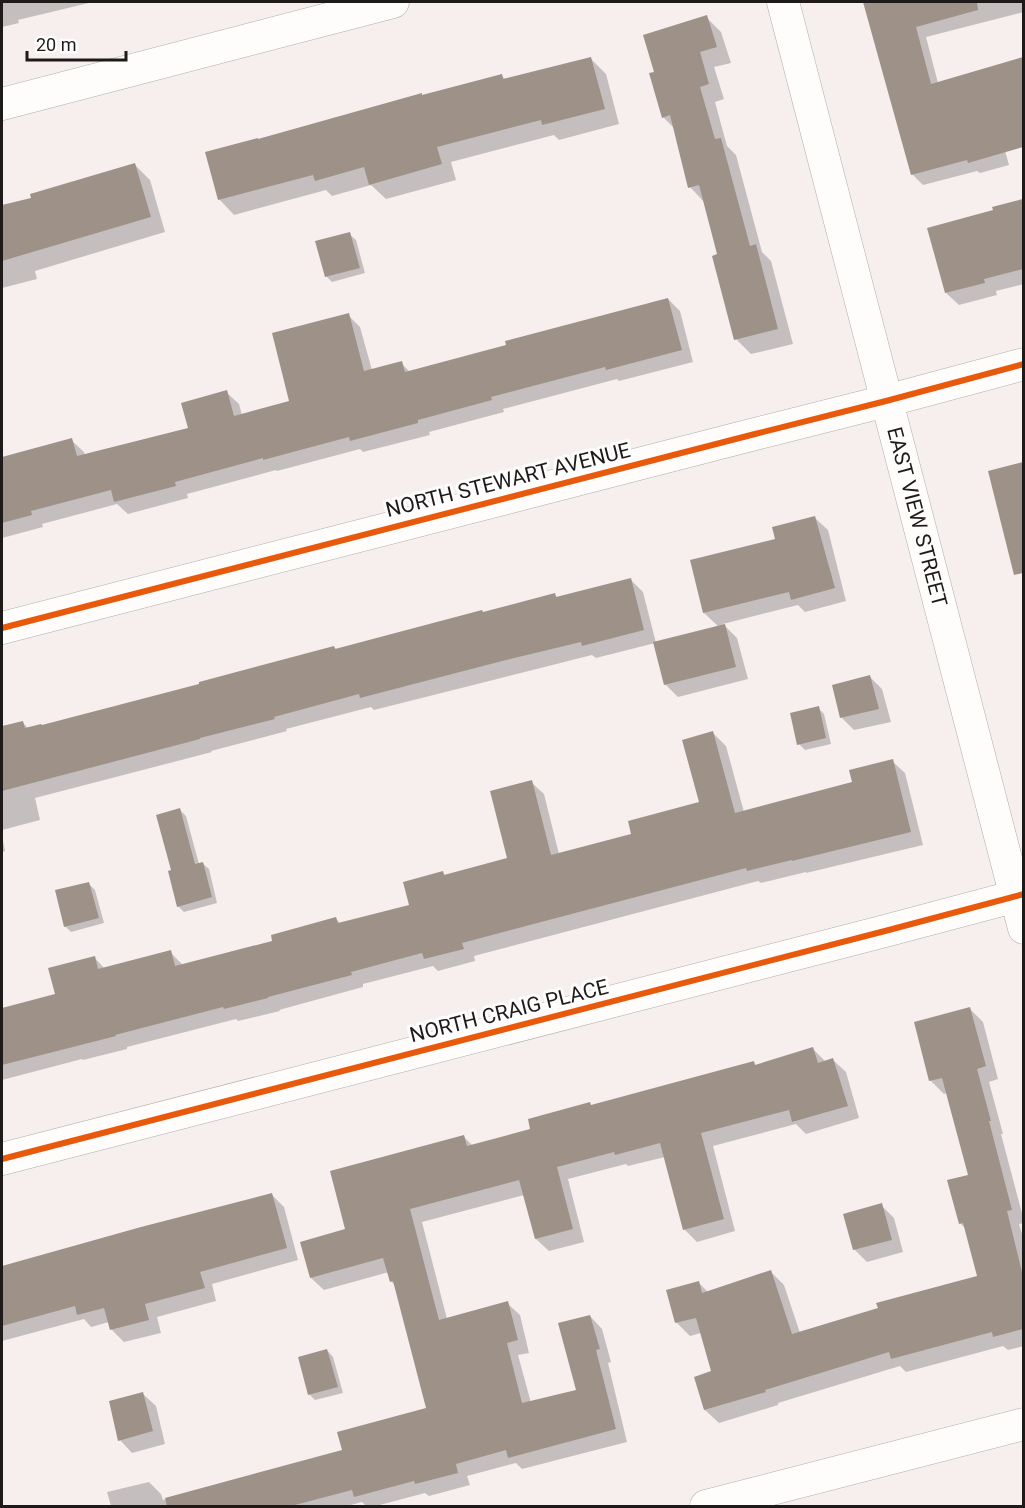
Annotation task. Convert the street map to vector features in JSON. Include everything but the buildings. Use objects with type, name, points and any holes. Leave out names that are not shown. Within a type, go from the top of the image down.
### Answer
[{"type":"street","points":[[2,104],[393,2]]},
{"type":"street","name":"EAST VIEW STREET","points":[[783,2],[886,401],[1019,895],[1023,928]]},
{"type":"street","name":"NORTH STEWART AVENUE","points":[[2,628],[1023,364]]},
{"type":"street","name":"NORTH CRAIG PLACE","points":[[2,1159],[1019,895]]},
{"type":"street","points":[[706,1506],[1023,1424]]},
{"type":"cycle path","points":[[2,628],[1024,364]]},
{"type":"cycle path","points":[[2,1159],[1024,894]]}]
